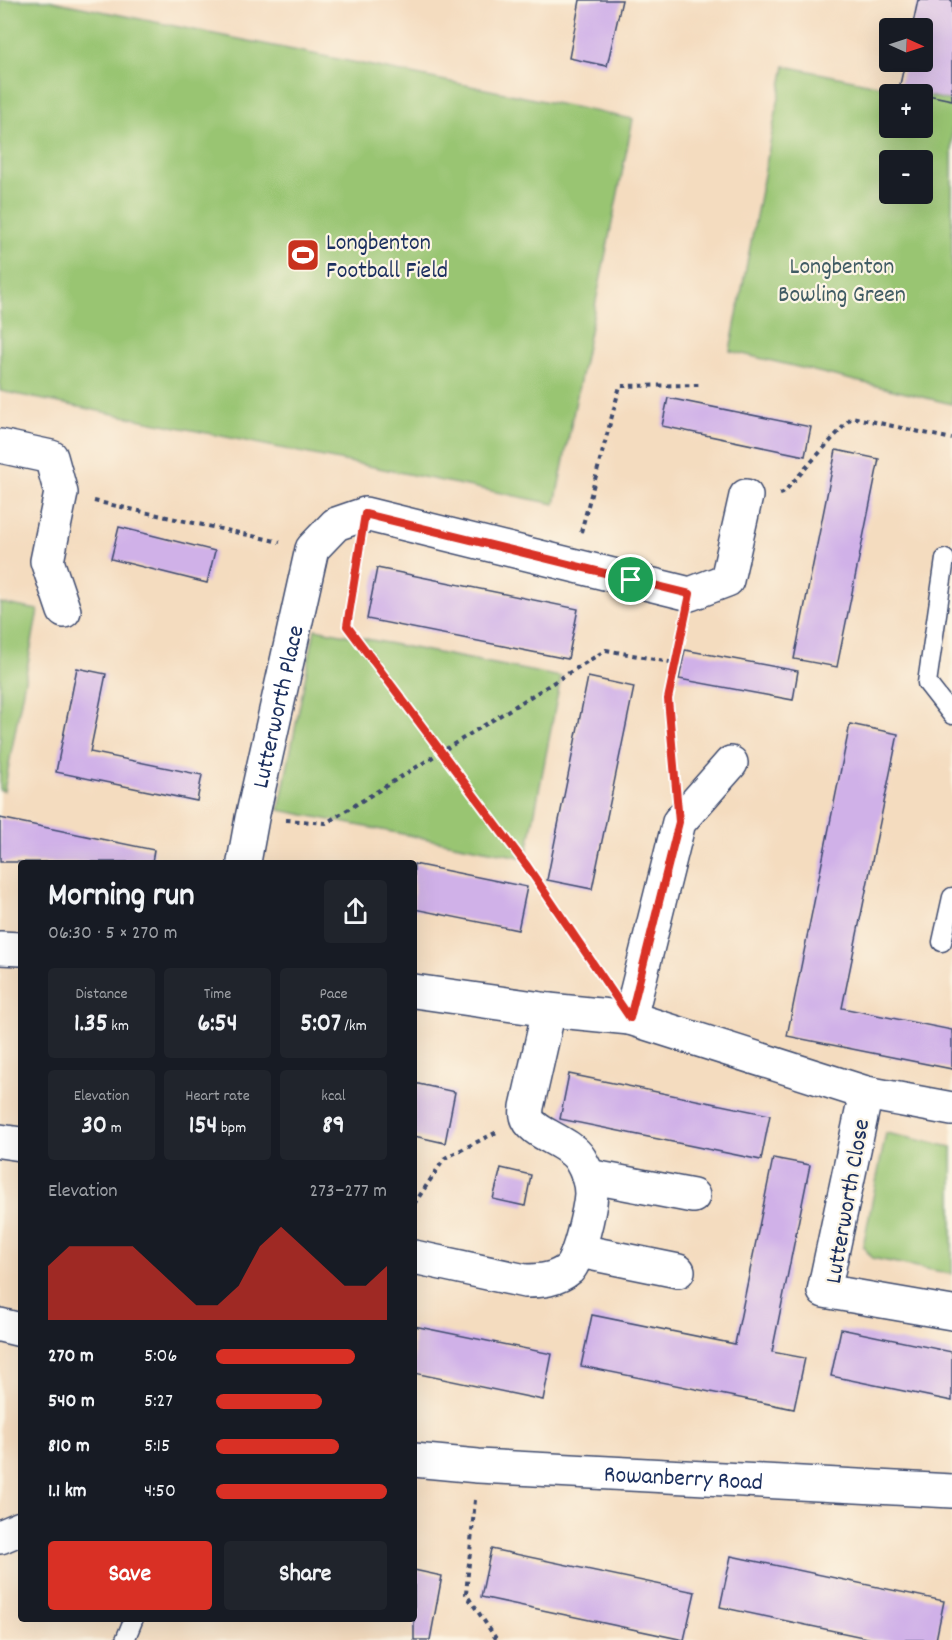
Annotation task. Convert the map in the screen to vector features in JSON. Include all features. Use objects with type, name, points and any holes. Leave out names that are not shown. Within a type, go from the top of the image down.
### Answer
[{"type":"street","points":[[0,446],[51,457],[61,494],[47,561],[64,611]]},
{"type":"street","points":[[312,549],[336,524],[365,514],[690,594],[727,580],[746,496]]},
{"type":"street","name":"Lutterworth Place","points":[[244,860],[312,549]]},
{"type":"street","points":[[630,1018],[679,822],[731,763]]},
{"type":"street","points":[[0,948],[18,949]]},
{"type":"street","name":"Lutterworth Close","points":[[417,991],[549,1011],[630,1018],[866,1093],[952,1109]]},
{"type":"street","points":[[417,1258],[525,1281],[541,1281],[557,1277],[570,1267],[580,1251],[591,1194],[588,1176],[579,1157],[567,1145],[534,1127],[527,1118],[527,1107],[549,1011]]},
{"type":"street","name":"Lutterworth Close","points":[[866,1093],[824,1291],[952,1313]]},
{"type":"street","points":[[0,1141],[18,1144]]},
{"type":"street","points":[[588,1176],[693,1196]]},
{"type":"street","points":[[580,1251],[678,1271]]},
{"type":"street","points":[[0,1325],[18,1329]]},
{"type":"street","name":"Rowanberry Road","points":[[417,1460],[478,1466],[952,1491]]},
{"type":"street","points":[[0,1537],[18,1529]]},
{"type":"lane","points":[[945,559],[927,683],[952,716]]},
{"type":"lane","points":[[942,942],[952,897]]},
{"type":"lane","points":[[125,1640],[132,1622]]},
{"type":"path","points":[[572,565],[620,386],[702,385]]},
{"type":"path","points":[[746,496],[783,493],[852,417],[952,439]]},
{"type":"path","points":[[61,494],[312,549]]},
{"type":"path","points":[[365,514],[347,626],[527,866],[630,1018]]},
{"type":"path","points":[[679,822],[668,699],[690,594]]},
{"type":"path","points":[[252,818],[326,823],[606,650],[675,663]]},
{"type":"path","points":[[417,1200],[445,1158],[527,1118]]},
{"type":"path","points":[[478,1466],[466,1593],[497,1640]]},
{"type":"green space","name":"Longbenton Football Field","points":[[0,0],[47,0],[633,119],[555,504],[0,391]]},
{"type":"green space","name":"Longbenton Bowling Green","points":[[785,66],[879,85],[879,138],[933,138],[933,97],[952,101],[952,404],[730,351]]},
{"type":"green space","points":[[0,603],[38,610],[4,791],[0,790]]},
{"type":"green space","points":[[315,629],[561,677],[526,858],[279,810]]},
{"type":"green space","points":[[886,1133],[952,1147],[952,1274],[872,1258],[863,1246]]},
{"type":"building","points":[[580,0],[622,0],[607,66],[569,58]]},
{"type":"building","points":[[918,0],[952,0],[952,100],[933,96],[933,84],[900,84],[903,72],[933,72],[933,18],[914,18]]},
{"type":"building","points":[[668,398],[811,427],[805,456],[662,426]]},
{"type":"building","points":[[836,450],[879,459],[837,667],[794,659]]},
{"type":"building","points":[[119,527],[215,551],[207,583],[111,559]]},
{"type":"building","points":[[377,568],[578,609],[568,659],[367,619]]},
{"type":"building","points":[[685,650],[798,671],[793,700],[679,679]]},
{"type":"building","points":[[77,668],[106,674],[90,752],[202,775],[197,801],[56,772]]},
{"type":"building","points":[[588,677],[634,687],[592,889],[547,880]]},
{"type":"building","points":[[850,724],[898,734],[842,1008],[952,1030],[952,1069],[787,1036]]},
{"type":"building","points":[[0,818],[154,850],[152,860],[0,862]]},
{"type":"building","points":[[417,865],[527,887],[518,930],[417,910]]},
{"type":"building","points":[[569,1074],[770,1115],[761,1160],[560,1119]]},
{"type":"building","points":[[417,1084],[455,1092],[445,1143],[417,1137]]},
{"type":"building","points":[[773,1158],[810,1165],[772,1352],[805,1358],[794,1409],[581,1366],[592,1315],[735,1344]]},
{"type":"building","points":[[501,1168],[531,1175],[525,1206],[493,1199]]},
{"type":"building","points":[[417,1327],[552,1354],[543,1400],[417,1374]]},
{"type":"building","points":[[841,1329],[952,1352],[952,1401],[831,1376]]},
{"type":"building","points":[[491,1549],[695,1592],[684,1640],[481,1597]]},
{"type":"building","points":[[731,1556],[944,1601],[936,1640],[877,1640],[720,1607]]},
{"type":"building","points":[[417,1571],[442,1576],[430,1640],[414,1640],[414,1622],[417,1622]]},
{"type":"place","name":"Longbenton Football Field","points":[[303,255]]},
{"type":"route","points":[[365,514],[631,580],[690,594],[668,699],[679,822],[630,1018],[527,866],[347,626],[365,514]]}]
